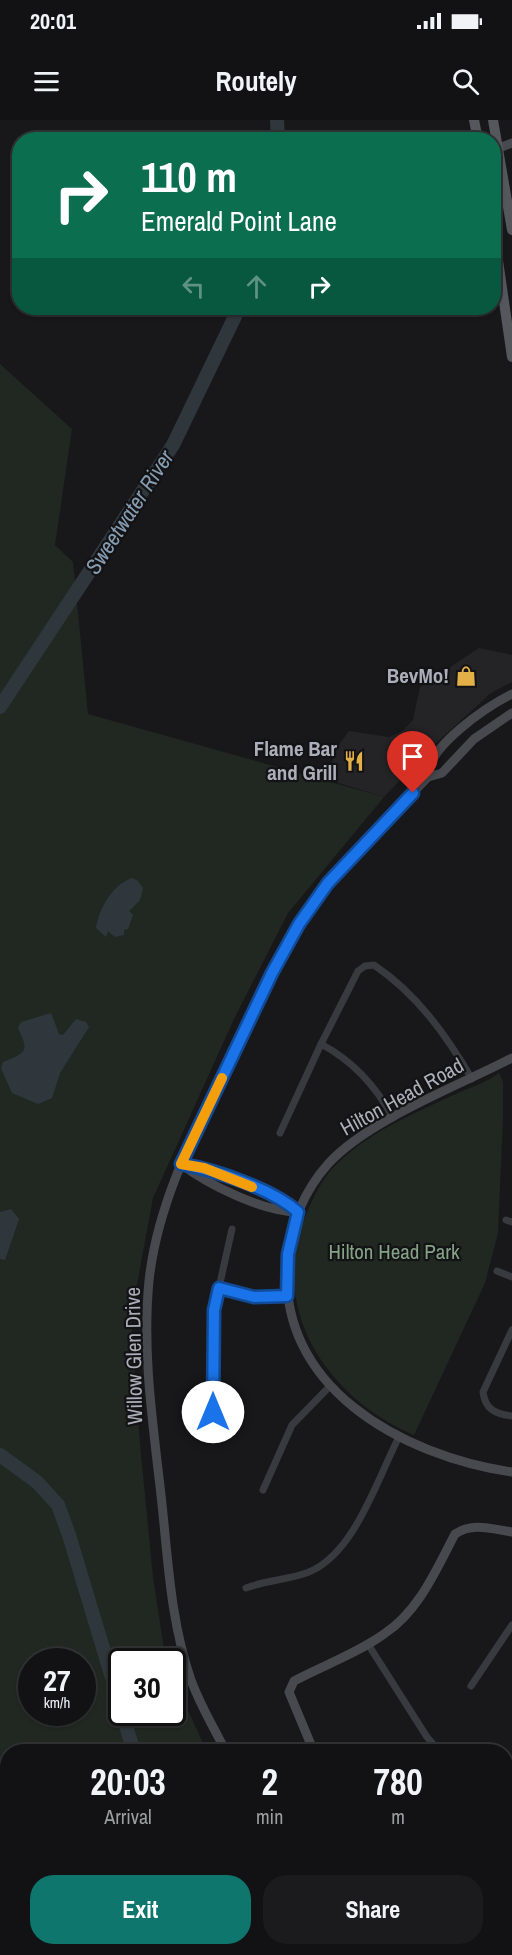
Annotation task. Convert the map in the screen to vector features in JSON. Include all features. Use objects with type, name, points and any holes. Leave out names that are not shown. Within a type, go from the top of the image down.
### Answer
[{"type":"main road","points":[[501,175],[512,230]]},
{"type":"main road","points":[[501,281],[512,357]]},
{"type":"main road","name":"Willow Glen Drive","points":[[428,777],[430,761],[464,726],[512,694]]},
{"type":"main road","name":"Willow Glen Drive","points":[[222,1744],[192,1682],[178,1635],[149,1385],[147,1328],[151,1269],[165,1206],[181,1164],[272,973],[299,924],[328,883],[428,777],[441,773],[474,739],[512,713]]},
{"type":"main road","name":"Hilton Head Road","points":[[512,1058],[357,1138],[335,1157],[314,1182],[298,1212],[288,1254],[287,1296],[293,1321],[304,1348],[330,1386],[357,1411],[399,1437],[440,1455],[483,1468],[512,1472]]},
{"type":"main road","points":[[181,1164],[210,1183],[282,1212],[298,1212]]},
{"type":"main road","points":[[310,1744],[292,1705],[290,1687],[301,1678],[368,1644],[390,1630],[412,1608],[455,1534],[463,1528],[474,1527],[512,1532]]},
{"type":"street","points":[[280,1133],[358,971],[365,966],[374,965],[394,978],[447,1036],[472,1079]]},
{"type":"street","points":[[321,1044],[336,1052],[363,1073],[393,1118]]},
{"type":"street","points":[[216,1425],[213,1406],[214,1314],[232,1229]]},
{"type":"street","points":[[497,1271],[512,1277]]},
{"type":"street","points":[[219,1288],[254,1297],[287,1296]]},
{"type":"street","points":[[512,1330],[483,1392],[484,1402],[489,1408],[496,1413],[512,1416]]},
{"type":"street","points":[[264,1490],[292,1425],[330,1386]]},
{"type":"street","points":[[246,1588],[302,1575],[333,1557],[351,1532],[399,1437]]},
{"type":"street","points":[[471,1686],[512,1625]]},
{"type":"street","points":[[368,1644],[433,1744]]},
{"type":"shaded area","points":[[479,648],[512,655],[512,682],[491,693],[434,745],[384,797],[326,779],[338,746],[349,731],[389,737],[402,731],[413,720],[420,687]]},
{"type":"shaded area","points":[[132,878],[138,881],[143,888],[140,900],[129,911],[133,915],[128,929],[124,930],[124,935],[115,937],[108,931],[106,937],[96,928],[100,913],[118,886]]},
{"type":"shaded area","points":[[51,1013],[59,1034],[63,1035],[76,1019],[86,1022],[89,1027],[60,1073],[52,1098],[38,1104],[12,1093],[1,1068],[3,1062],[18,1056],[24,1050],[24,1041],[18,1028],[21,1022]]},
{"type":"shaded area","points":[[11,1209],[19,1219],[5,1260],[0,1259],[0,1212]]},
{"type":"green space","points":[[0,364],[72,429],[55,545],[73,562],[88,714],[384,797],[288,913],[234,1019],[153,1198],[131,1317],[153,1577],[164,1648],[108,1648],[108,1726],[186,1726],[186,1706],[203,1744],[0,1744]]},
{"type":"green space","name":"Hilton Head Park","points":[[499,1073],[503,1082],[503,1118],[498,1233],[485,1283],[414,1435],[383,1419],[355,1398],[331,1374],[313,1346],[300,1316],[294,1283],[296,1250],[306,1215],[316,1193],[324,1179],[340,1161],[367,1140],[396,1122]]},
{"type":"waterway","name":"Sweetwater River","points":[[277,120],[278,132]]},
{"type":"waterway","name":"Sweetwater River","points":[[0,707],[173,445],[236,315]]},
{"type":"waterway","name":"Sweetwater River","points":[[0,1455],[37,1482],[58,1505],[108,1665]]},
{"type":"waterway","name":"Sweetwater River","points":[[126,1726],[132,1744]]},
{"type":"slow traffic","points":[[222,1078],[181,1164],[204,1168],[252,1187]]},
{"type":"place","name":"BevMo!","points":[[466,676]]},
{"type":"place","name":"Flame Bar and Grill","points":[[354,761]]},
{"type":"route","points":[[213,1412],[214,1310],[219,1288],[254,1297],[287,1296],[288,1254],[298,1212],[286,1201],[204,1168],[181,1164],[272,973],[309,907],[328,883],[413,793]]}]
